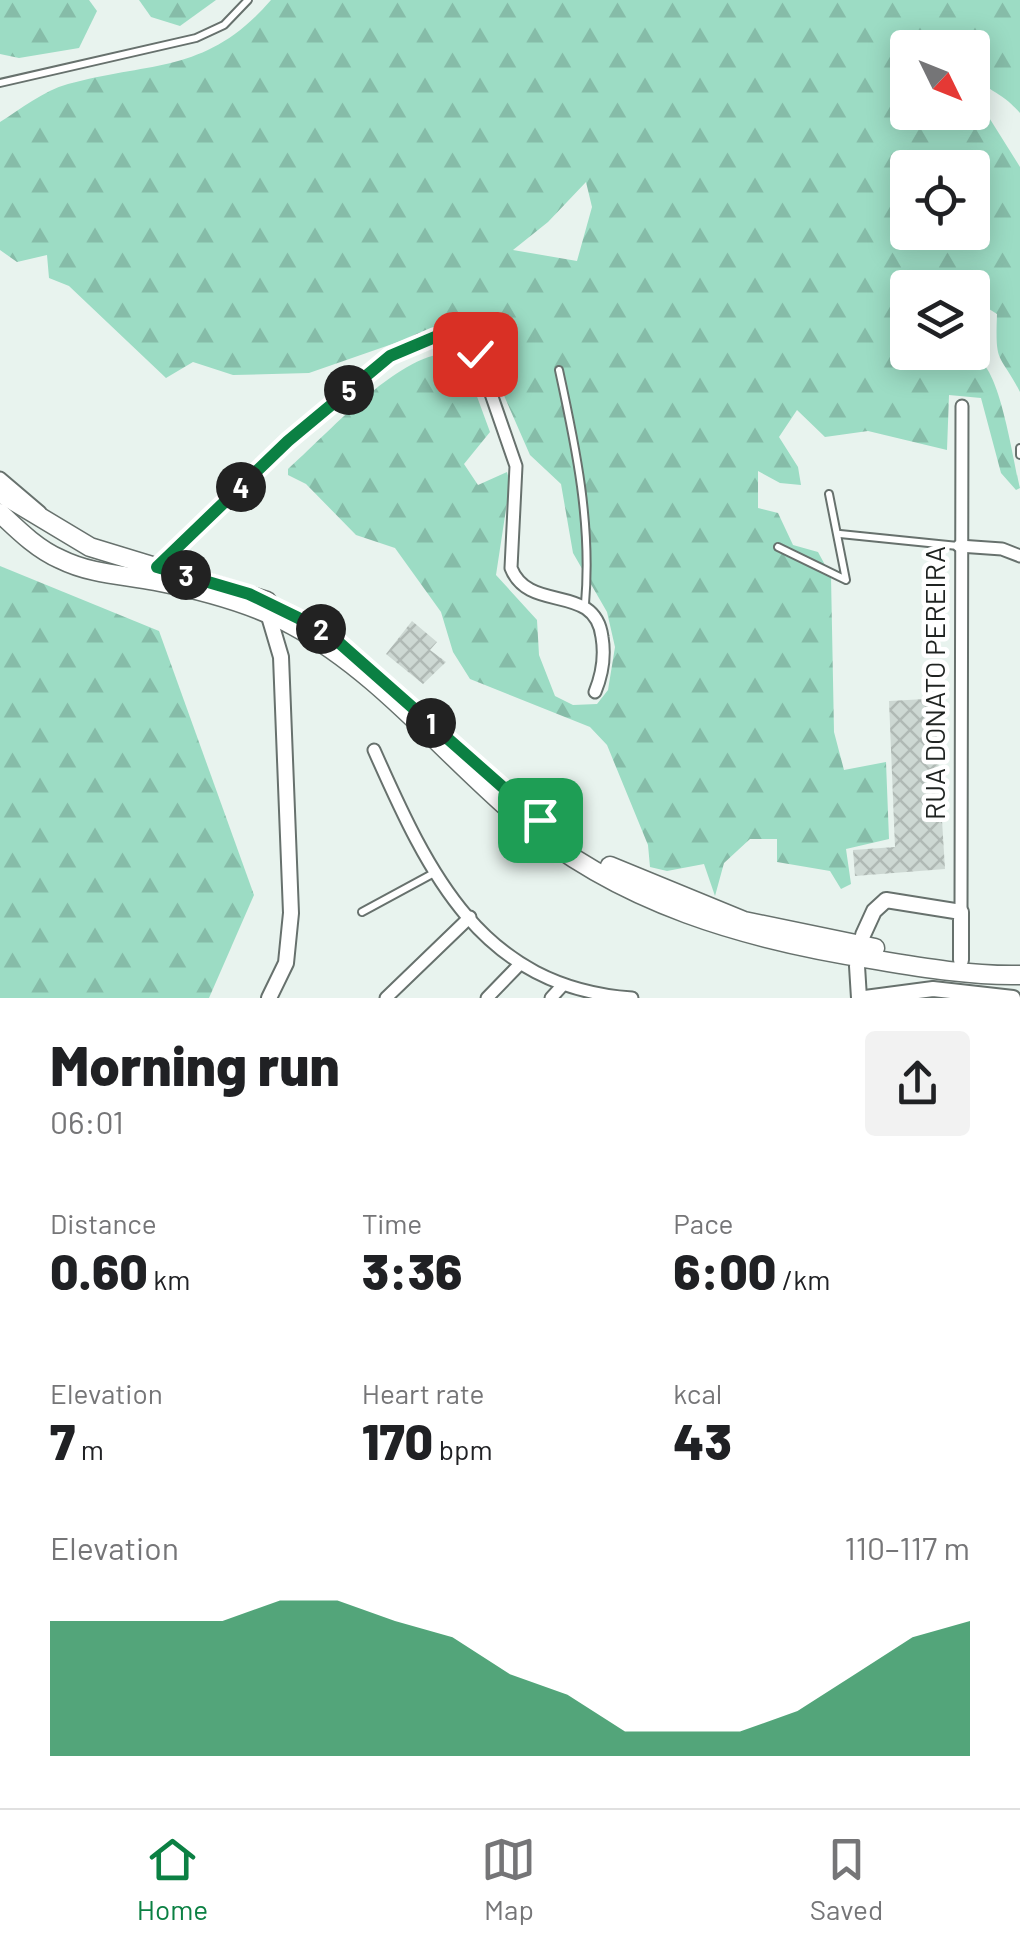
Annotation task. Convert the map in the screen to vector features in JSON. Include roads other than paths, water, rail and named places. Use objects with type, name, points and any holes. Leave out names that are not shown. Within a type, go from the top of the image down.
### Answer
[{"type":"main road","points":[[0,493],[90,547],[249,594],[327,632],[370,666],[520,805],[624,874],[744,922],[907,954],[1020,963]]},
{"type":"main road","points":[[0,513],[39,546],[74,565],[182,588],[268,614],[298,628],[355,668],[532,828],[636,893],[708,922],[805,948],[930,969],[1020,975]]},
{"type":"street","points":[[157,567],[288,441],[374,368],[409,345],[446,337],[459,340],[475,354],[512,452],[517,480],[509,551],[516,580],[530,592],[585,604],[599,619],[604,646],[595,692]]},
{"type":"street","name":"RUA DONATO PEREIRA","points":[[961,960],[962,406]]},
{"type":"street","points":[[0,478],[34,504],[52,527]]},
{"type":"street","points":[[959,546],[1002,549],[1020,556]]},
{"type":"street","points":[[268,614],[281,657],[290,944],[269,998]]},
{"type":"street","points":[[281,657],[298,628]]},
{"type":"street","points":[[374,750],[415,841],[435,872],[470,917],[518,965],[561,987],[632,998]]},
{"type":"street","points":[[863,935],[874,911],[886,900],[961,912]]},
{"type":"street","points":[[386,998],[470,917]]},
{"type":"street","points":[[488,998],[518,965]]},
{"type":"street","points":[[857,966],[862,998],[932,989],[1013,998]]},
{"type":"street","points":[[551,998],[561,987]]},
{"type":"lane","points":[[0,83],[196,38],[224,25],[248,0]]},
{"type":"lane","points":[[559,370],[586,504],[590,551],[585,604]]},
{"type":"lane","points":[[778,546],[843,582],[847,578],[828,494]]},
{"type":"lane","points":[[840,534],[959,546]]},
{"type":"lane","points":[[362,912],[435,872]]}]
